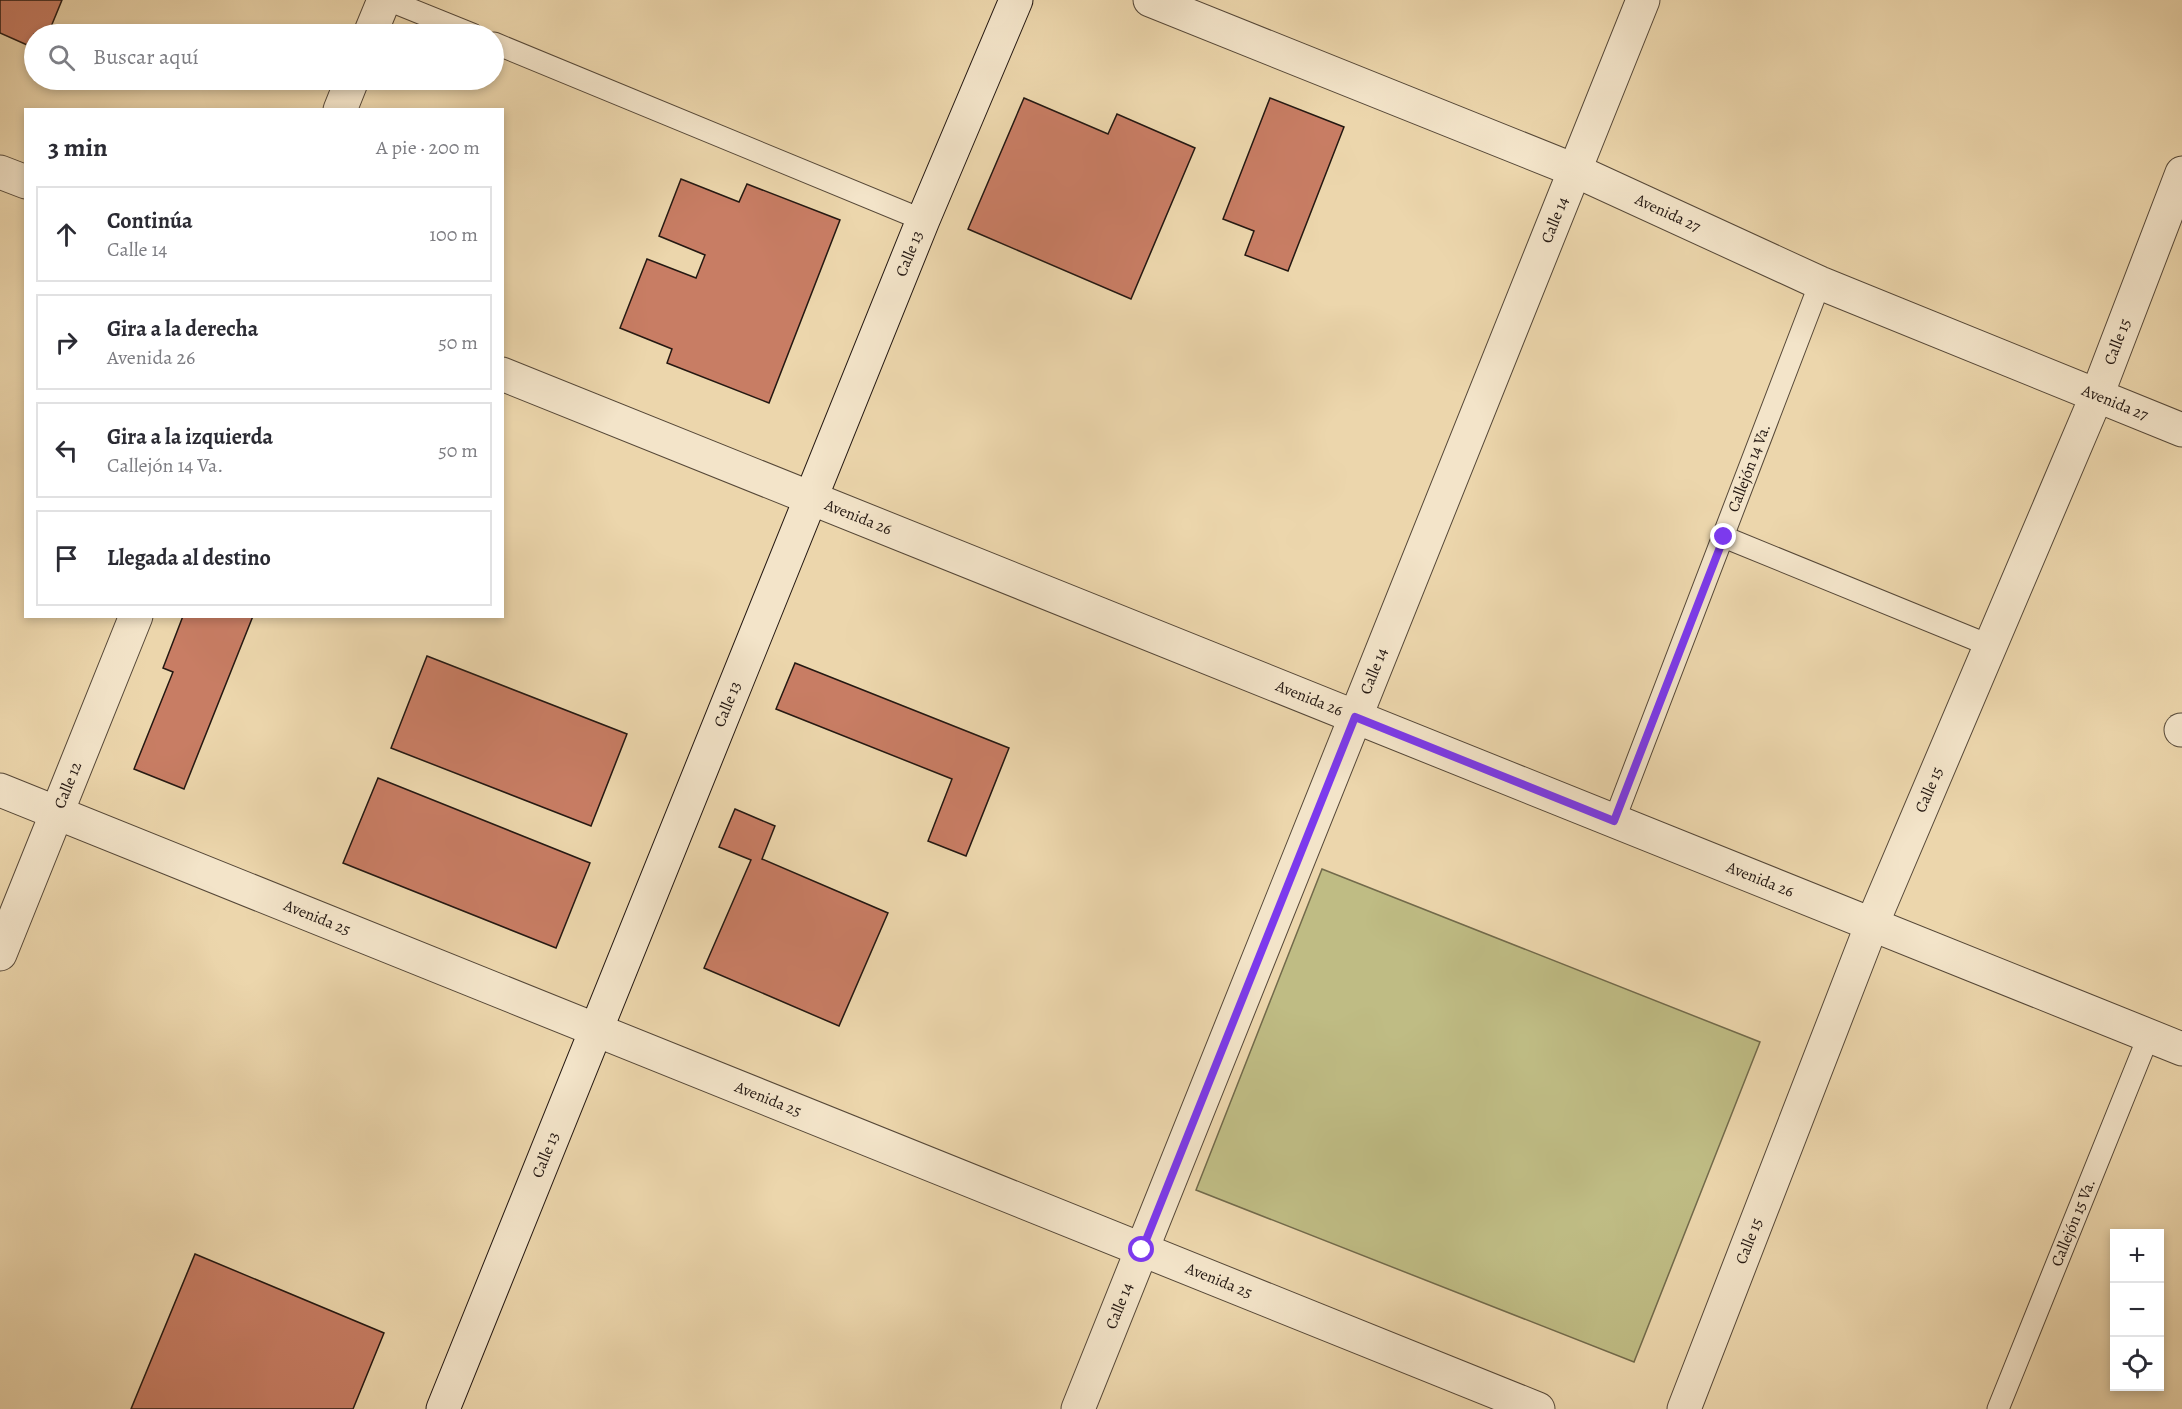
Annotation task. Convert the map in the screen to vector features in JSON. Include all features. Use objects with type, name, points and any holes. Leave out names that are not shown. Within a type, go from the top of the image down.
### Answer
[{"type":"street","points":[[375,24],[386,0]]},
{"type":"street","name":"Calle 13","points":[[443,1409],[922,220],[1016,0]]},
{"type":"street","name":"Avenida 27","points":[[1150,0],[1574,170],[1821,283],[2182,430]]},
{"type":"street","name":"Calle 14","points":[[1078,1409],[1643,0]]},
{"type":"street","points":[[341,108],[348,90]]},
{"type":"street","points":[[0,172],[24,181]]},
{"type":"street","name":"Calle 15","points":[[1684,1409],[1872,924],[2097,395],[2182,174]]},
{"type":"street","name":"Avenida 26","points":[[504,375],[2182,1049]]},
{"type":"street","name":"Calle 12","points":[[0,954],[135,618]]},
{"type":"street","name":"Avenida 25","points":[[0,790],[1538,1409]]},
{"type":"lane","points":[[386,0],[447,24]]},
{"type":"lane","points":[[504,47],[922,220]]},
{"type":"lane","name":"Callejón 14 Va.","points":[[1614,821],[1821,283]]},
{"type":"lane","points":[[1724,537],[1991,646]]},
{"type":"lane","name":"Callejón 15 Va.","points":[[1998,1409],[2149,1035]]},
{"type":"shaded area","points":[[1322,869],[1760,1042],[1634,1362],[1196,1190]]},
{"type":"building","points":[[0,0],[62,0],[52,24],[24,24],[24,44],[0,33]]},
{"type":"building","points":[[1024,98],[1108,134],[1117,114],[1195,148],[1131,299],[968,229]]},
{"type":"building","points":[[1270,98],[1344,127],[1288,271],[1245,255],[1254,231],[1223,219]]},
{"type":"building","points":[[681,179],[739,202],[747,184],[840,220],[769,403],[667,363],[672,349],[620,328],[647,259],[696,278],[705,255],[659,236]]},
{"type":"building","points":[[182,618],[252,618],[184,789],[134,769],[173,672],[163,668]]},
{"type":"building","points":[[427,656],[627,734],[591,826],[391,748]]},
{"type":"building","points":[[795,663],[1009,748],[966,856],[928,841],[952,779],[776,709]]},
{"type":"building","points":[[378,778],[590,863],[556,948],[343,863]]},
{"type":"building","points":[[735,809],[775,826],[762,859],[888,913],[839,1026],[704,968],[751,860],[719,847]]},
{"type":"building","points":[[195,1254],[384,1333],[353,1409],[131,1409]]},
{"type":"route","points":[[1142,1250],[1355,717],[1614,821],[1724,537]]}]
